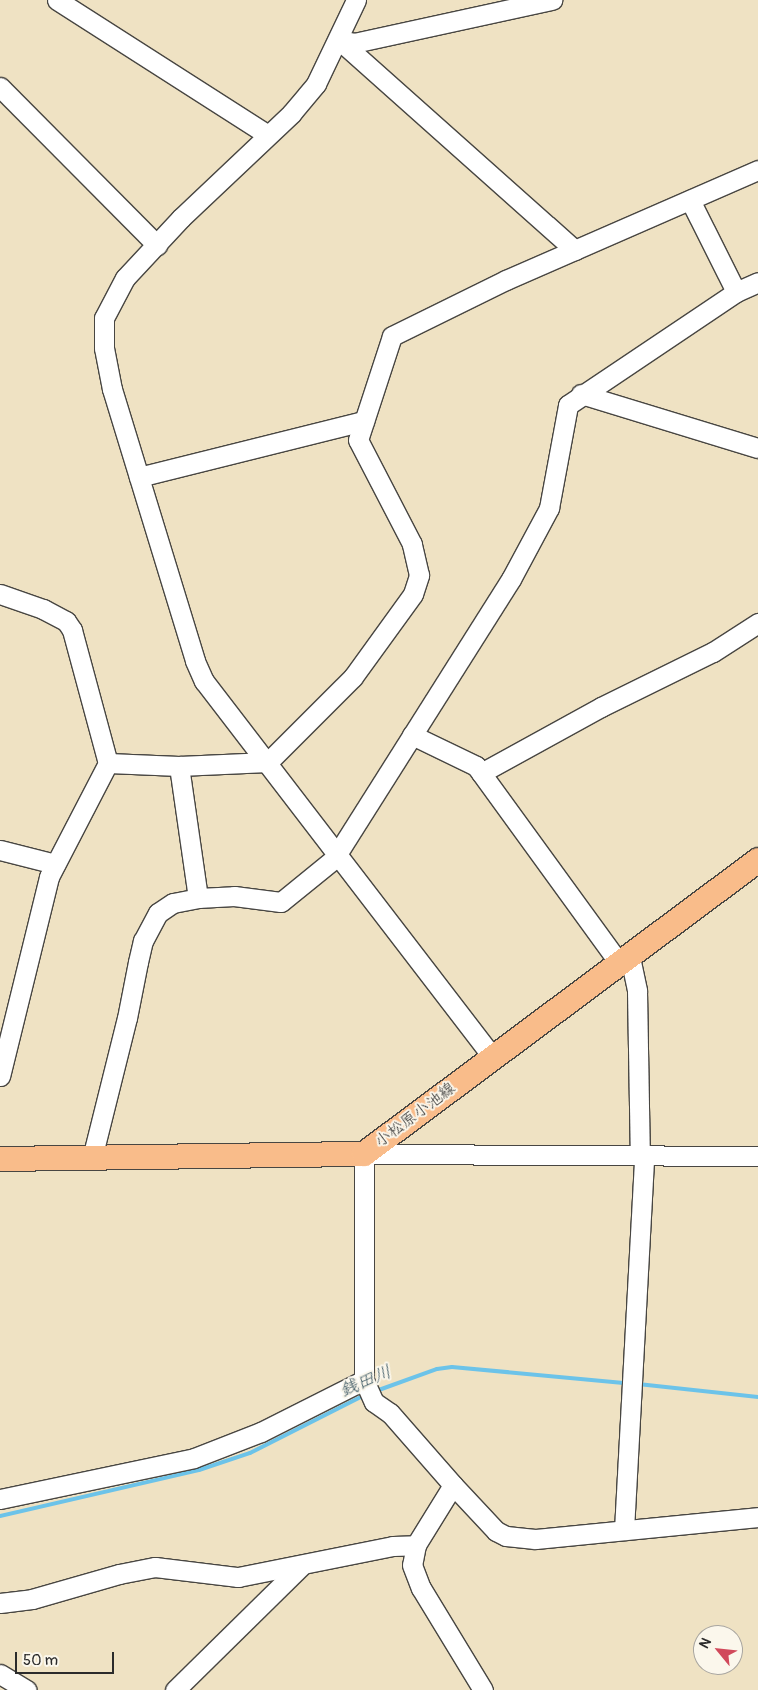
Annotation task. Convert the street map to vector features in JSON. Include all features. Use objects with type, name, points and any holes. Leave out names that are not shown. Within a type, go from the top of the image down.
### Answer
[{"type":"main road","name":"小松原小池線","points":[[0,1159],[364,1154],[758,860]]},
{"type":"street","points":[[57,0],[268,135]]},
{"type":"street","points":[[356,0],[339,40],[316,84],[268,135],[125,278],[104,318],[104,348],[112,389],[138,477],[195,661],[204,680],[339,852],[493,1057]]},
{"type":"street","points":[[339,40],[354,43],[552,0]]},
{"type":"street","points":[[339,40],[575,250]]},
{"type":"street","points":[[0,87],[157,245]]},
{"type":"street","points":[[108,763],[178,766],[268,762],[353,677],[413,594],[419,575],[412,544],[358,440],[392,336],[575,250],[758,170]]},
{"type":"street","points":[[690,200],[736,292]]},
{"type":"street","points":[[92,1158],[143,941],[158,913],[173,903],[198,898],[234,896],[281,902],[339,852],[511,578],[549,508],[564,415],[568,405],[581,394],[736,292],[758,282]]},
{"type":"street","points":[[581,394],[758,448]]},
{"type":"street","points":[[138,477],[364,420]]},
{"type":"street","points":[[0,594],[43,609],[66,621],[72,630],[108,763],[55,864],[0,1076]]},
{"type":"street","points":[[481,772],[601,708],[713,652],[758,623]]},
{"type":"street","points":[[412,735],[476,766],[624,960],[636,992],[642,1156],[632,1399],[624,1530]]},
{"type":"street","points":[[178,766],[198,898]]},
{"type":"street","points":[[0,850],[55,864]]},
{"type":"street","points":[[758,1156],[364,1154],[364,1380],[374,1402],[390,1413],[496,1531],[521,1540],[758,1517]]},
{"type":"street","points":[[0,1499],[194,1458],[262,1432],[364,1380]]},
{"type":"street","points":[[453,1485],[416,1545],[412,1565],[416,1578],[483,1690]]},
{"type":"street","points":[[0,1603],[32,1599],[119,1574],[155,1568],[238,1577],[301,1566],[393,1546],[416,1545]]},
{"type":"street","points":[[175,1690],[301,1566]]},
{"type":"street","points":[[0,1674],[27,1690]]},
{"type":"waterway","name":"銭田川","points":[[376,1391],[437,1369],[452,1367],[626,1383]]},
{"type":"waterway","name":"銭田川","points":[[638,1384],[758,1397]]},
{"type":"waterway","name":"銭田川","points":[[0,1516],[199,1470],[250,1453],[365,1395]]}]
